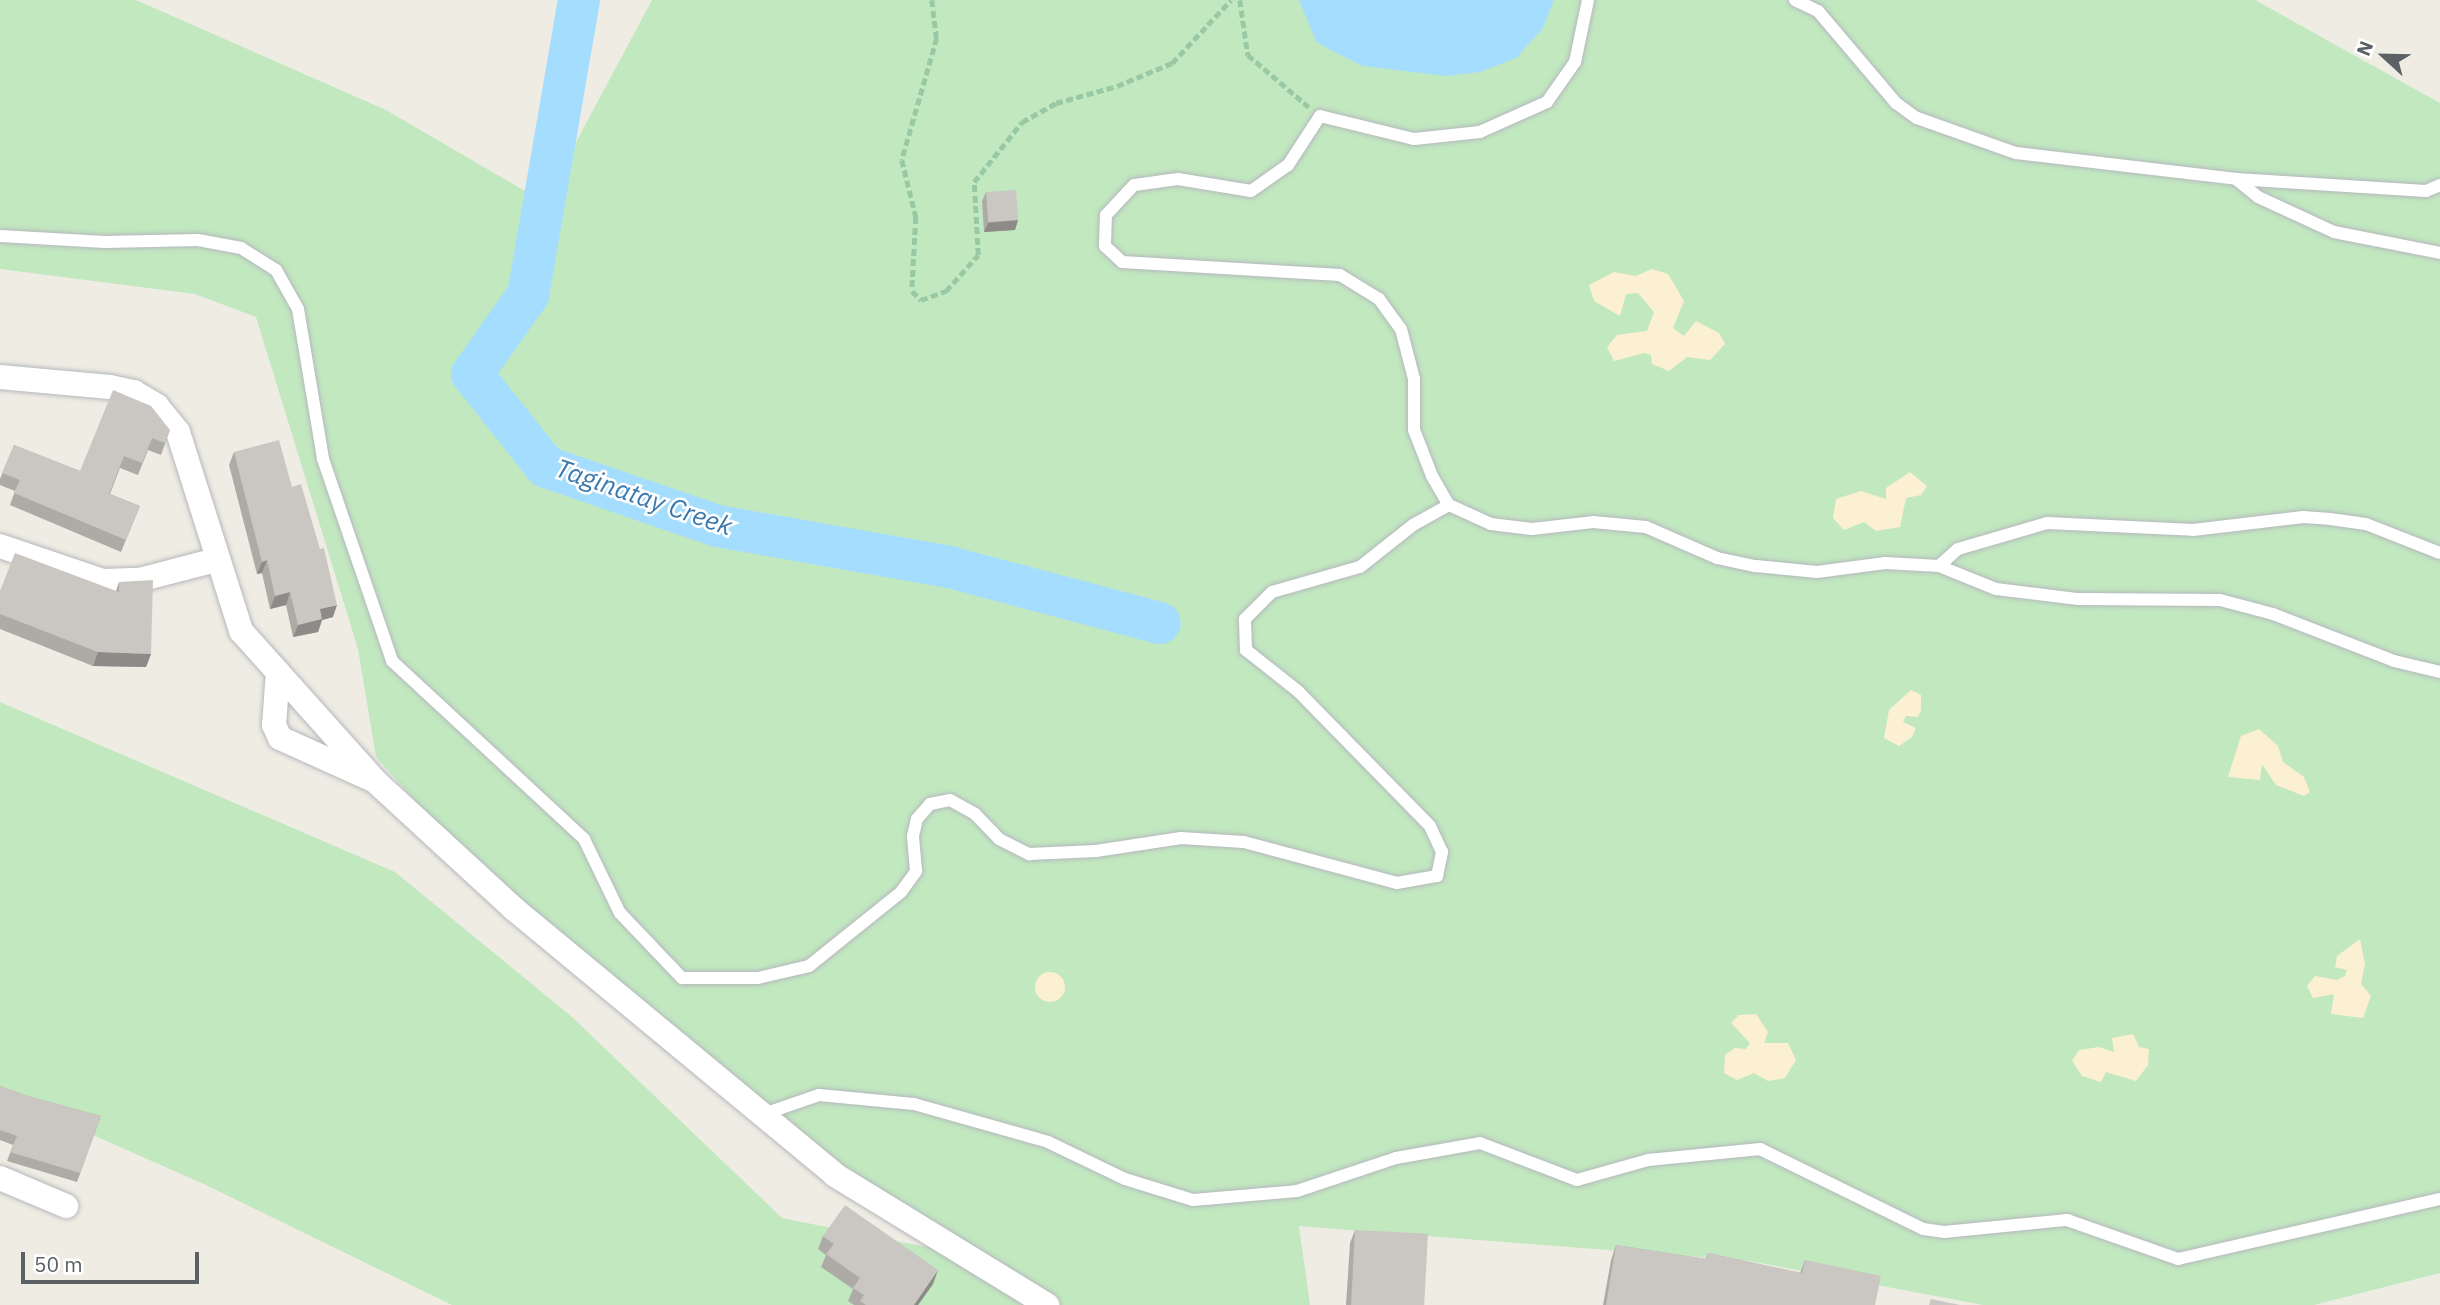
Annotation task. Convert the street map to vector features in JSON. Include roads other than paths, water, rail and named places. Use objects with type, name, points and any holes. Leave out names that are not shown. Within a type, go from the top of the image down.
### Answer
[{"type":"street","points":[[0,377],[110,387],[134,392],[158,406],[178,432],[216,560],[241,631],[375,780],[514,909],[835,1175],[887,1211],[1047,1305]]},
{"type":"street","points":[[0,547],[103,581],[139,580],[216,560]]},
{"type":"street","points":[[278,672],[274,725],[280,738],[375,780]]},
{"type":"street","points":[[0,1178],[66,1206]]},
{"type":"lane","points":[[1588,0],[1575,62],[1547,102],[1480,132],[1414,139],[1320,116],[1288,165],[1251,191],[1178,179],[1134,185],[1106,215],[1105,246],[1122,262],[1340,275],[1379,299],[1401,329],[1414,379],[1414,430],[1432,476],[1449,505],[1491,524],[1532,529],[1593,522],[1646,527],[1717,558],[1756,566],[1817,572],[1885,563],[1939,566],[1996,589],[2064,597],[2220,600],[2273,614],[2394,661],[2440,672]]},
{"type":"lane","points":[[1794,0],[1818,11],[1896,103],[1917,118],[2016,153],[2236,179],[2426,191],[2440,185]]},
{"type":"lane","points":[[2236,179],[2258,197],[2334,232],[2440,253]]},
{"type":"lane","points":[[0,236],[105,242],[198,240],[241,248],[276,270],[298,309],[323,458],[360,577],[392,661],[584,839],[620,914],[682,978],[758,978],[809,966],[901,892],[916,872],[913,836],[917,819],[930,804],[950,800],[975,814],[999,839],[1029,854],[1096,851],[1181,838],[1244,842],[1397,883],[1437,876],[1442,852],[1430,826],[1299,692],[1246,650],[1245,619],[1272,592],[1360,567],[1413,525],[1449,505]]},
{"type":"lane","points":[[1939,566],[1958,549],[2047,523],[2193,530],[2303,517],[2366,524],[2440,552]]},
{"type":"lane","points":[[764,1114],[819,1095],[915,1104],[1048,1142],[1125,1179],[1193,1200],[1297,1191],[1396,1158],[1480,1143],[1577,1180],[1648,1160],[1760,1149],[1828,1179],[1923,1229],[1944,1232],[2067,1220],[2178,1259],[2440,1199]]},
{"type":"water","points":[[1299,0],[1554,0],[1543,28],[1516,58],[1480,72],[1446,76],[1363,66],[1330,50],[1316,41]]},
{"type":"waterway","name":"Taginatay Creek","points":[[579,0],[528,295],[472,374],[546,467],[717,526],[949,567],[1160,623]]}]
